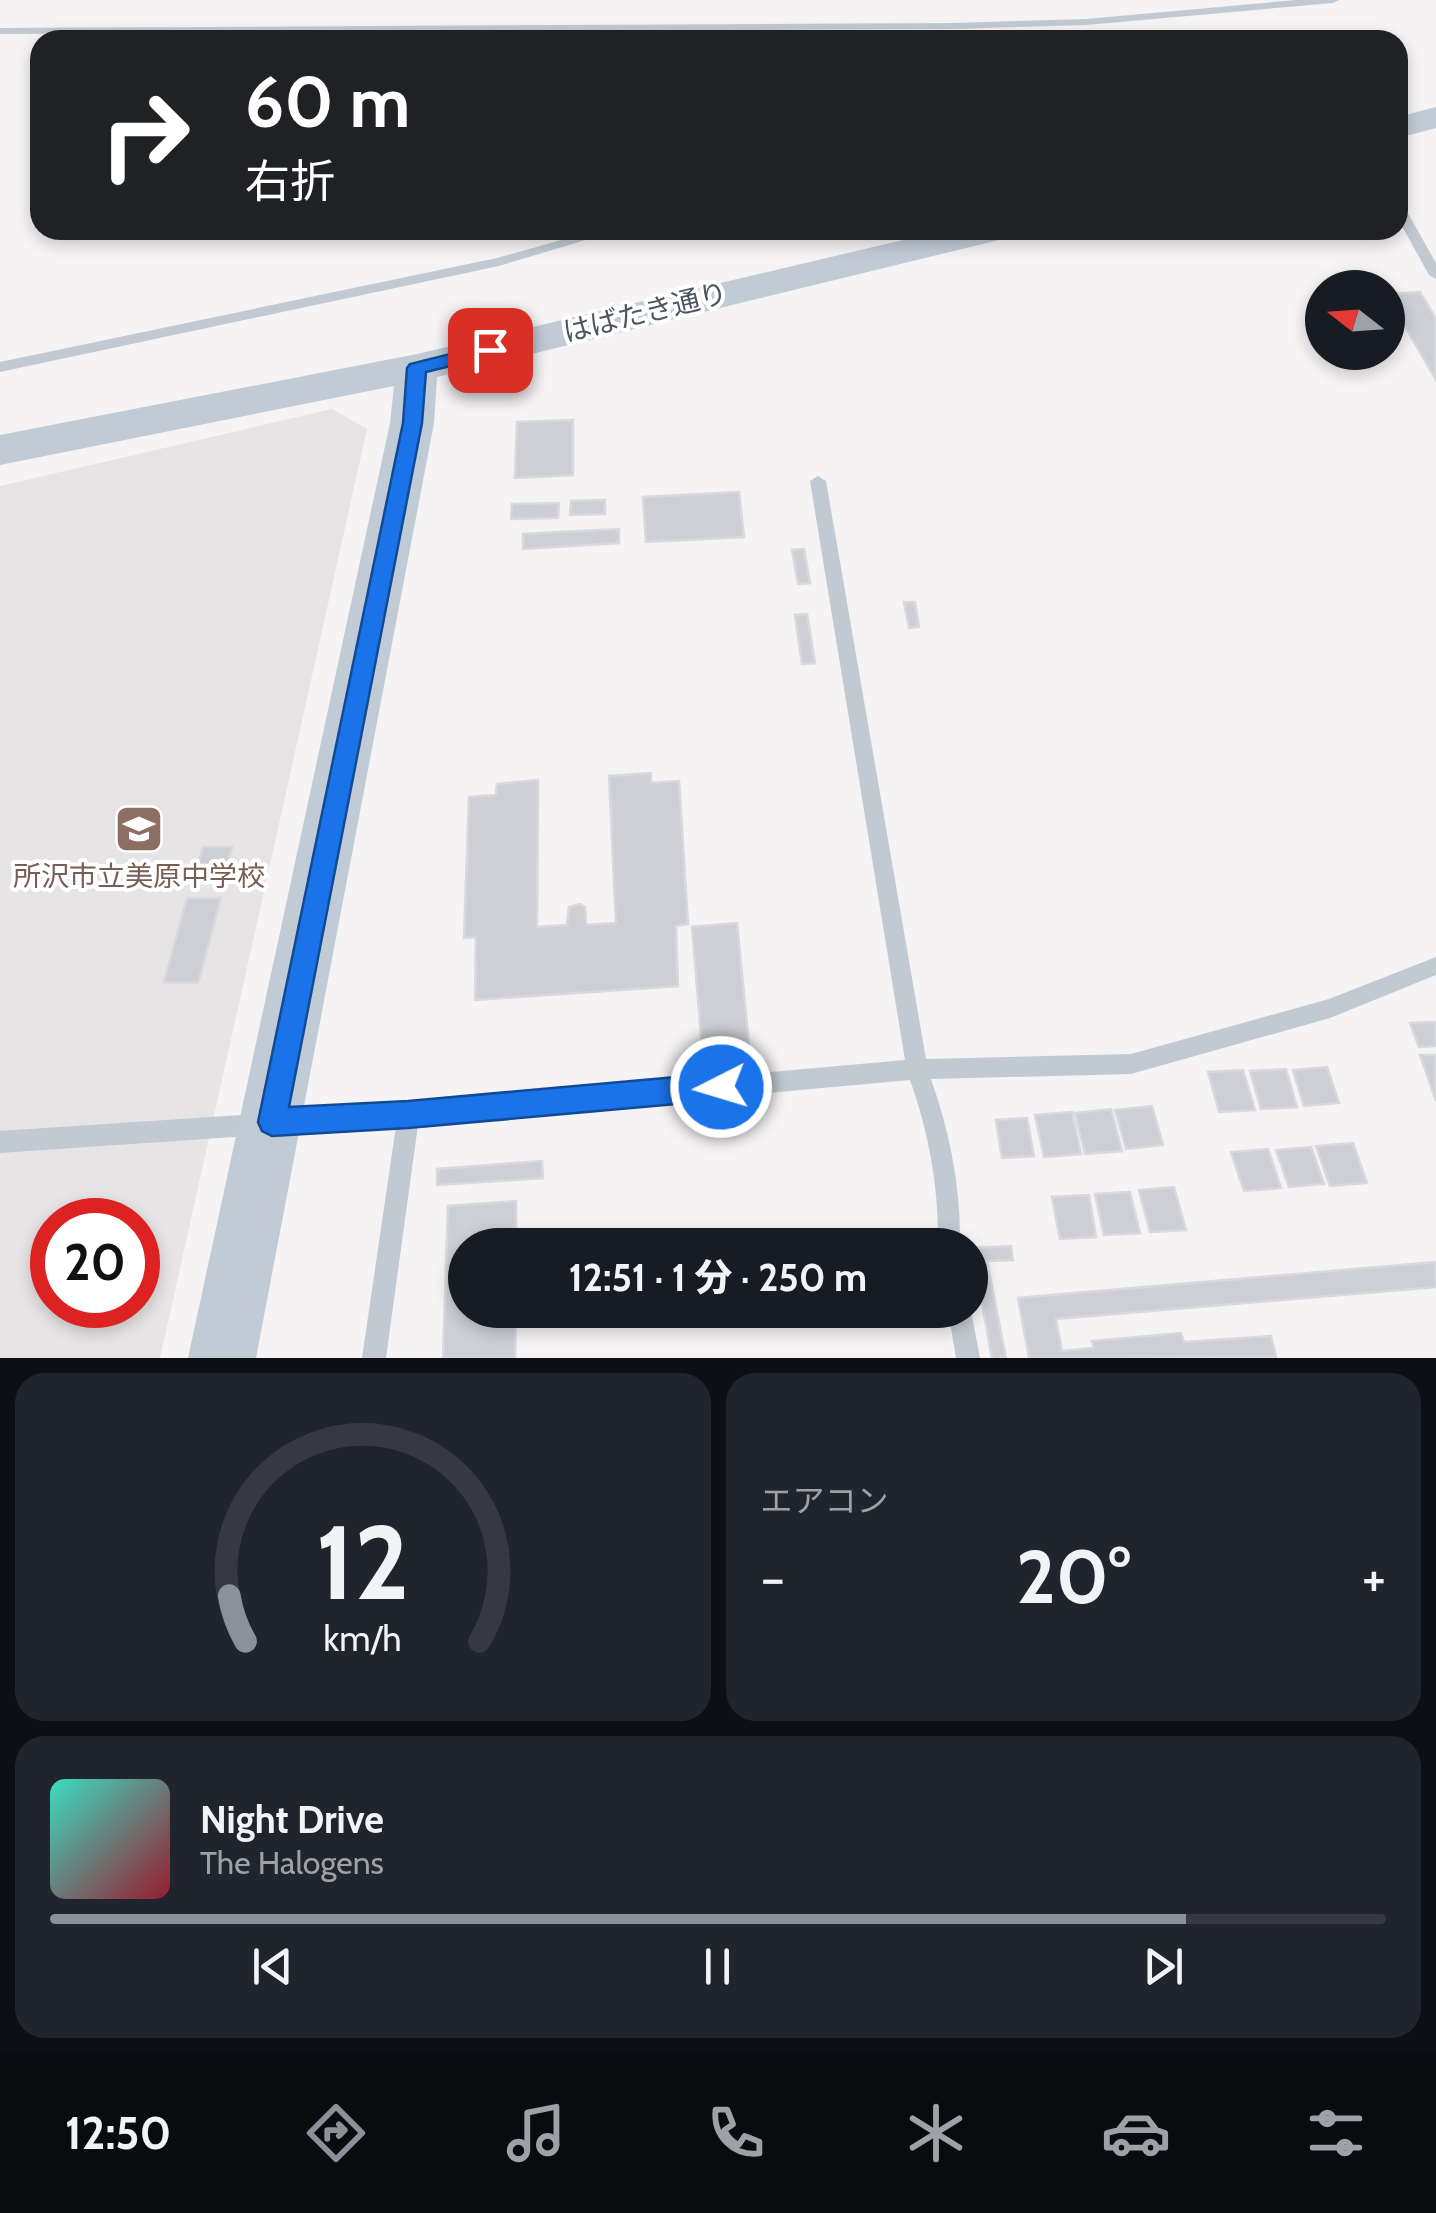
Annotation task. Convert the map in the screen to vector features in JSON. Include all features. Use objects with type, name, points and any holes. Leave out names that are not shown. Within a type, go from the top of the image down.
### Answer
[{"type":"street","points":[[1408,125],[1436,117]]},
{"type":"street","name":"はばたき通り","points":[[0,450],[417,368],[952,240]]},
{"type":"street","points":[[222,1358],[412,423],[417,368]]},
{"type":"lane","points":[[121,30],[1086,22],[1333,0]]},
{"type":"lane","points":[[1086,22],[1087,30]]},
{"type":"lane","points":[[0,31],[30,31]]},
{"type":"lane","points":[[1408,226],[1436,275]]},
{"type":"lane","points":[[0,368],[498,262],[576,240]]},
{"type":"lane","points":[[818,481],[916,1070],[931,1108],[950,1228]]},
{"type":"lane","points":[[0,1142],[408,1115],[916,1070],[1130,1064],[1330,1008],[1436,966]]},
{"type":"lane","points":[[374,1358],[408,1115]]},
{"type":"lane","points":[[963,1328],[968,1358]]},
{"type":"shaded area","name":"所沢市立美原中学校","points":[[332,409],[367,429],[160,1358],[0,1358],[0,486]]},
{"type":"building","points":[[1420,292],[1436,319],[1436,380],[1405,326],[1405,293]]},
{"type":"building","points":[[573,420],[573,475],[515,478],[517,422]]},
{"type":"building","points":[[739,492],[744,537],[646,542],[643,497]]},
{"type":"building","points":[[605,500],[605,514],[570,515],[571,501]]},
{"type":"building","points":[[559,503],[558,518],[511,519],[512,504]]},
{"type":"building","points":[[619,529],[619,543],[523,549],[523,534]]},
{"type":"building","points":[[804,549],[810,583],[798,584],[792,550]]},
{"type":"building","points":[[904,602],[915,602],[919,627],[909,628]]},
{"type":"building","points":[[807,614],[815,663],[802,664],[795,615]]},
{"type":"building","points":[[651,773],[651,783],[679,781],[688,924],[676,926],[678,986],[475,1000],[476,937],[464,938],[469,797],[496,795],[497,784],[538,780],[537,927],[567,925],[569,907],[580,904],[585,907],[586,925],[616,923],[609,776]]},
{"type":"building","points":[[203,847],[232,847],[224,880],[194,879]]},
{"type":"building","points":[[187,898],[221,898],[198,983],[164,982]]},
{"type":"building","points":[[737,923],[749,1045],[702,1048],[692,927]]},
{"type":"building","points":[[1436,1022],[1436,1046],[1419,1047],[1410,1023]]},
{"type":"building","points":[[1420,1055],[1436,1055],[1436,1101]]},
{"type":"building","points":[[1327,1067],[1339,1103],[1304,1106],[1293,1070]]},
{"type":"building","points":[[1286,1069],[1297,1107],[1261,1109],[1250,1071]]},
{"type":"building","points":[[1243,1070],[1255,1110],[1219,1112],[1208,1072]]},
{"type":"building","points":[[1152,1106],[1163,1145],[1126,1149],[1115,1110]]},
{"type":"building","points":[[1111,1109],[1122,1151],[1085,1154],[1075,1113]]},
{"type":"building","points":[[1072,1112],[1081,1154],[1044,1157],[1035,1115]]},
{"type":"building","points":[[1027,1118],[1034,1156],[1002,1158],[996,1120]]},
{"type":"building","points":[[1353,1143],[1367,1183],[1330,1186],[1316,1146]]},
{"type":"building","points":[[1311,1147],[1324,1184],[1289,1187],[1276,1150]]},
{"type":"building","points":[[1268,1149],[1281,1188],[1244,1191],[1231,1152]]},
{"type":"building","points":[[542,1161],[543,1178],[437,1185],[437,1169]]},
{"type":"building","points":[[1174,1187],[1186,1230],[1150,1232],[1139,1190]]},
{"type":"building","points":[[1130,1192],[1140,1233],[1104,1235],[1095,1194]]},
{"type":"building","points":[[1089,1195],[1096,1237],[1060,1239],[1052,1197]]},
{"type":"building","points":[[516,1201],[516,1228],[448,1228],[448,1328],[516,1328],[515,1358],[443,1358],[448,1206]]},
{"type":"building","points":[[1011,1246],[1013,1260],[988,1261],[988,1247]]},
{"type":"building","points":[[1436,1262],[1436,1287],[1056,1319],[1062,1351],[1094,1348],[1092,1341],[1181,1333],[1184,1342],[1271,1336],[1276,1357],[1029,1358],[1018,1298]]},
{"type":"building","points":[[988,1266],[1006,1358],[992,1358],[987,1328]]},
{"type":"place","name":"所沢市立美原中学校","points":[[139,829]]},
{"type":"route","points":[[490,350],[417,368],[412,423],[272,1122],[408,1115],[721,1087]]}]
